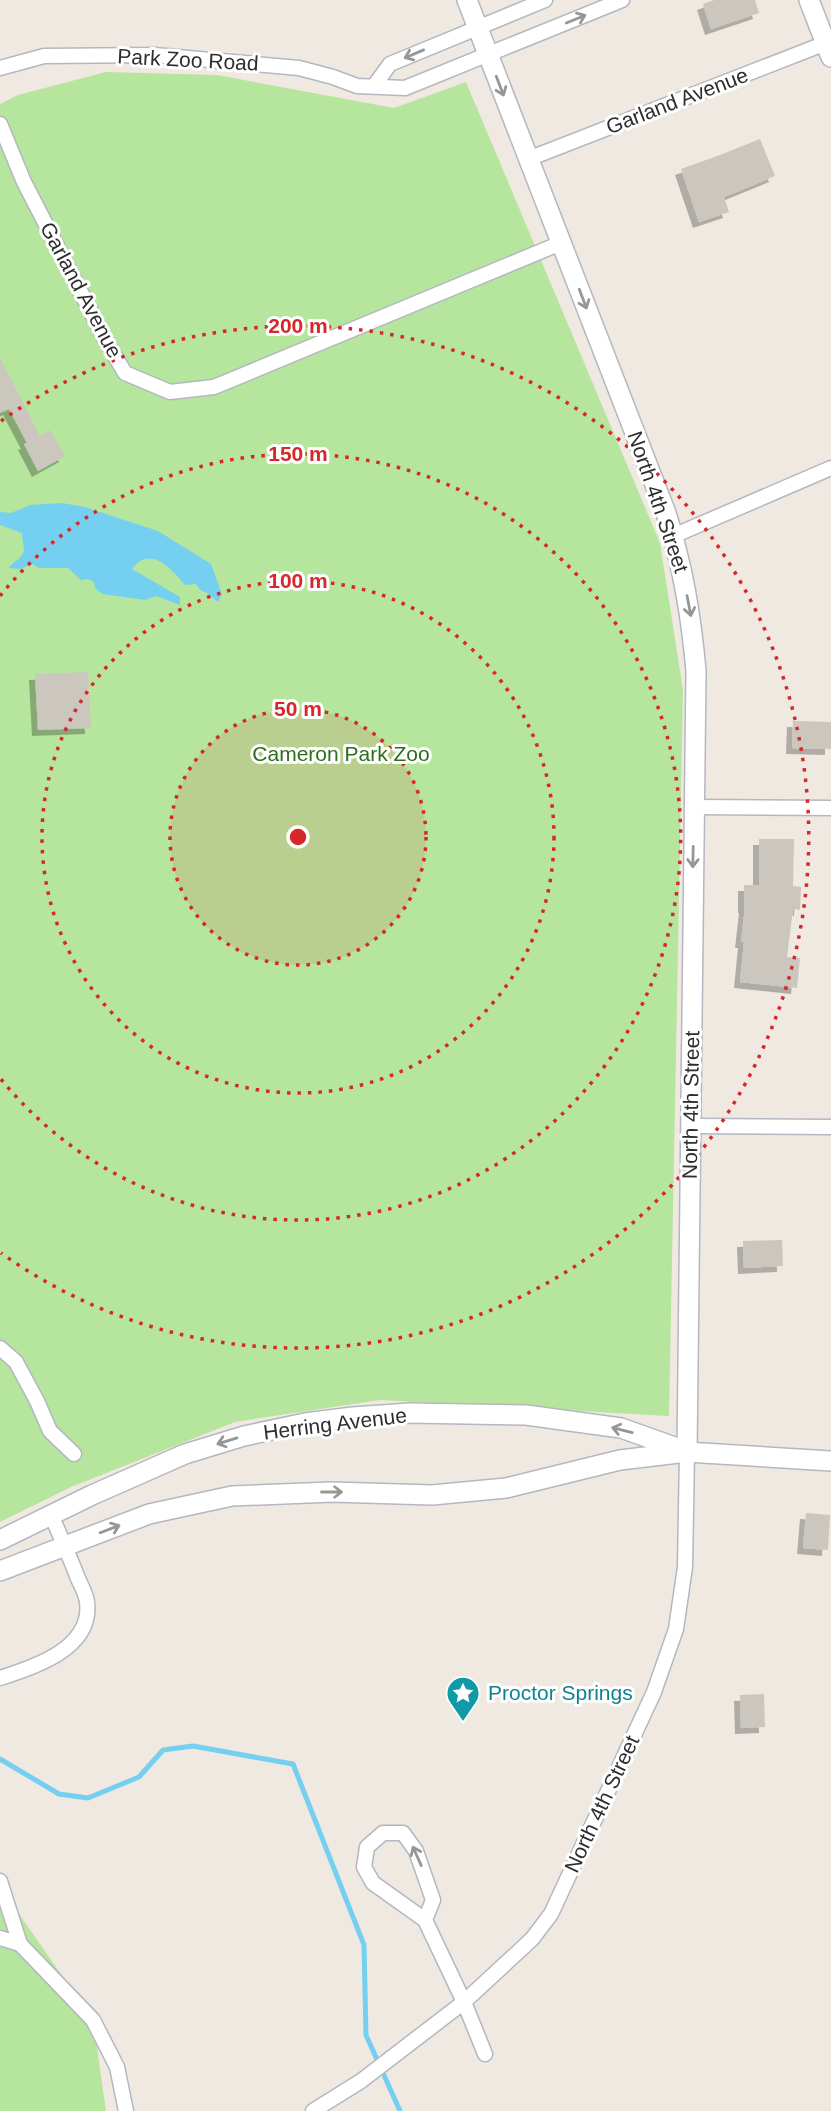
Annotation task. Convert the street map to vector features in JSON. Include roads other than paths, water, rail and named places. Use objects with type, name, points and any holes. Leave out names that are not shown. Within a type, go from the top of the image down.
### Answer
[{"type":"main road","name":"North 4th Street","points":[[467,0],[673,536],[692,617],[696,671],[687,1452]]},
{"type":"main road","points":[[811,1],[828,50]]},
{"type":"main road","name":"Herring Avenue","points":[[0,1540],[185,1454],[244,1436],[305,1423],[410,1413],[526,1415],[621,1429],[687,1452]]},
{"type":"main road","name":"Herring Avenue","points":[[0,1571],[149,1514],[232,1496],[332,1492],[432,1495],[506,1488],[620,1460],[687,1452],[831,1461]]},
{"type":"street","points":[[374,86],[390,64],[545,0]]},
{"type":"street","name":"Park Zoo Road","points":[[0,68],[44,56],[155,55],[299,68],[357,86],[405,88],[622,0]]},
{"type":"street","name":"Garland Avenue","points":[[528,159],[828,50]]},
{"type":"street","name":"Garland Avenue","points":[[0,124],[24,182],[125,373],[170,392],[214,387],[561,243]]},
{"type":"street","points":[[673,536],[831,468]]},
{"type":"street","points":[[694,807],[831,808]]},
{"type":"street","points":[[691,1126],[831,1126]]},
{"type":"street","points":[[0,1348],[16,1362],[50,1431],[74,1454]]},
{"type":"street","name":"North 4th Street","points":[[313,2111],[361,2081],[464,2002],[532,1939],[551,1914],[654,1692],[676,1629],[685,1567],[687,1452]]},
{"type":"street","points":[[0,1678],[30,1668],[56,1654],[73,1642],[85,1624],[87,1601],[51,1515]]},
{"type":"street","points":[[425,1920],[433,1900],[416,1851],[403,1833],[383,1833],[367,1847],[364,1867],[373,1883],[425,1920],[485,2053]]},
{"type":"street","points":[[0,1881],[20,1944],[93,2020],[117,2067],[126,2111]]},
{"type":"street","points":[[0,1938],[20,1944]]},
{"type":"water","points":[[62,503],[85,507],[158,531],[211,564],[222,594],[218,602],[200,590],[196,584],[185,585],[167,566],[153,559],[139,562],[132,569],[180,597],[180,605],[156,596],[145,600],[102,594],[95,588],[94,582],[81,580],[68,568],[39,568],[32,564],[20,569],[9,568],[24,551],[22,533],[0,525],[0,512],[11,513],[30,505]]},
{"type":"waterway","points":[[0,1759],[59,1794],[88,1798],[139,1777],[163,1750],[193,1746],[293,1764],[364,1945],[366,2035],[400,2111]]},
{"type":"place","name":"Proctor Springs","points":[[463,1723]]},
{"type":"park label","name":"Cameron Park Zoo","points":[[341,754]]}]
